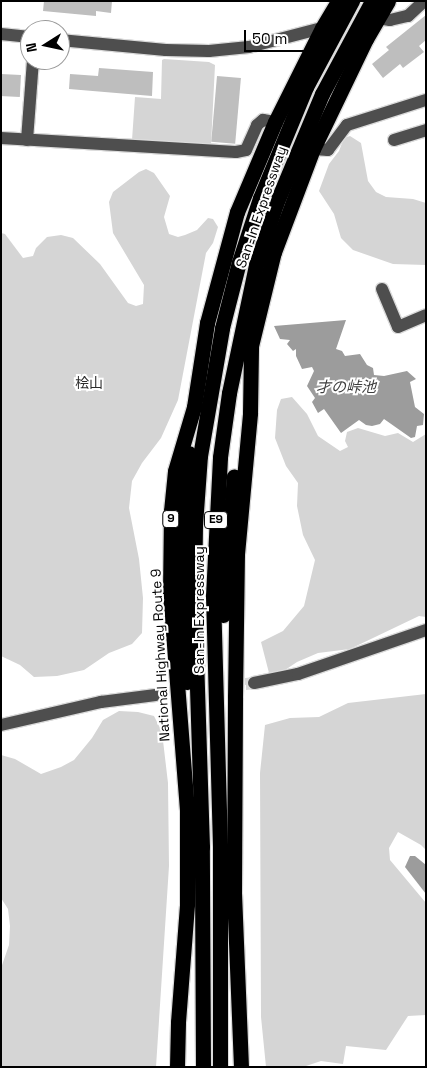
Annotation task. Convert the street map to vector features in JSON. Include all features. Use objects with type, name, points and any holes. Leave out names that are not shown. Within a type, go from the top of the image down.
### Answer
[{"type":"highway","name":"National Highway Route 9","points":[[177,1067],[178,1022],[186,930],[187,810],[170,603],[171,520],[175,472],[194,407],[207,323],[237,212],[275,122],[322,28],[338,1]]},
{"type":"highway","name":"San-In Expressway","points":[[202,1067],[204,1020],[202,847],[194,597],[195,525],[200,456],[209,392],[222,328],[239,262],[260,198],[306,87],[352,1]]},
{"type":"highway","name":"San-In Expressway","points":[[222,1067],[220,846],[214,587],[219,466],[229,393],[256,265],[276,204],[322,94],[372,1]]},
{"type":"highway","points":[[220,846],[224,604],[234,468],[251,346],[274,252],[313,149],[377,18],[388,1]]},
{"type":"highway","points":[[241,1067],[234,894],[235,688],[237,554],[250,412],[251,346]]},
{"type":"highway","points":[[194,407],[185,480],[180,583],[202,847]]},
{"type":"street","points":[[377,18],[390,20],[408,16],[424,1]]},
{"type":"street","points":[[70,41],[166,50],[209,51],[249,47],[322,28]]},
{"type":"street","points":[[1,34],[20,36]]},
{"type":"street","points":[[27,140],[32,70]]},
{"type":"street","points":[[313,149],[328,150],[347,125],[426,100]]},
{"type":"street","points":[[1,138],[236,152],[246,150],[257,125],[263,120],[275,122]]},
{"type":"street","points":[[394,140],[426,130]]},
{"type":"street","points":[[382,289],[398,327],[426,315]]},
{"type":"street","points":[[254,683],[306,672],[426,630]]},
{"type":"street","points":[[1,725],[101,702],[156,695]]},
{"type":"green space","points":[[162,60],[209,62],[215,65],[211,145],[132,140],[135,97],[161,99]]},
{"type":"green space","points":[[350,136],[361,143],[368,181],[376,192],[386,197],[413,199],[426,203],[426,265],[393,264],[353,250],[341,238],[334,214],[319,191],[329,164],[339,151],[344,138]]},
{"type":"green space","name":"桧山","points":[[146,169],[154,173],[170,196],[164,217],[169,234],[178,237],[185,235],[197,230],[208,218],[213,219],[218,227],[213,243],[206,253],[178,400],[161,438],[142,463],[132,481],[129,508],[139,559],[143,598],[142,633],[132,644],[109,653],[84,670],[57,676],[34,677],[20,665],[1,656],[1,233],[5,234],[23,258],[33,256],[36,248],[47,237],[61,235],[73,238],[100,264],[128,303],[136,306],[143,304],[144,285],[113,233],[109,202],[113,192],[139,172]]},
{"type":"green space","points":[[292,397],[307,414],[318,436],[340,451],[348,447],[345,441],[347,432],[358,428],[385,436],[398,433],[413,442],[426,434],[426,617],[419,616],[350,649],[318,653],[297,662],[279,674],[269,673],[261,642],[283,631],[304,606],[315,560],[303,535],[297,506],[298,483],[286,466],[275,438],[277,410],[281,399]]},
{"type":"green space","points":[[426,694],[426,850],[421,845],[398,832],[389,848],[390,860],[426,903],[426,1015],[408,1016],[386,1050],[346,1046],[343,1064],[321,1061],[303,1067],[266,1067],[261,1017],[260,773],[265,725],[290,718],[319,717],[348,703]]},
{"type":"green space","points":[[119,711],[138,712],[154,716],[162,732],[168,783],[169,866],[156,1067],[1,1067],[1,968],[9,945],[10,926],[8,909],[1,898],[1,755],[15,759],[41,774],[61,767],[74,760],[92,738],[103,720]]},
{"type":"water","name":"才の峠池","points":[[346,320],[336,349],[342,351],[345,356],[360,354],[367,365],[373,368],[374,375],[384,376],[407,371],[416,379],[410,382],[415,407],[424,414],[423,425],[417,426],[415,437],[411,438],[384,419],[380,424],[372,426],[366,425],[359,420],[341,433],[324,409],[318,413],[312,402],[315,398],[307,386],[314,371],[312,367],[302,369],[296,356],[296,349],[293,351],[287,344],[290,340],[280,339],[274,326]]},
{"type":"water","points":[[410,856],[415,856],[426,865],[426,894],[405,867]]},
{"type":"building","points":[[44,1],[112,1],[111,13],[96,11],[96,16],[43,11]]},
{"type":"building","points":[[426,15],[426,40],[419,46],[424,52],[403,68],[400,64],[383,78],[372,64],[389,50],[386,47]]},
{"type":"building","points":[[99,68],[153,72],[152,96],[69,89],[70,74],[98,76]]},
{"type":"building","points":[[1,74],[21,75],[20,97],[1,96]]},
{"type":"building","points":[[217,76],[241,78],[235,144],[211,142]]},
{"type":"tunnel","points":[[156,695],[254,683]]}]
